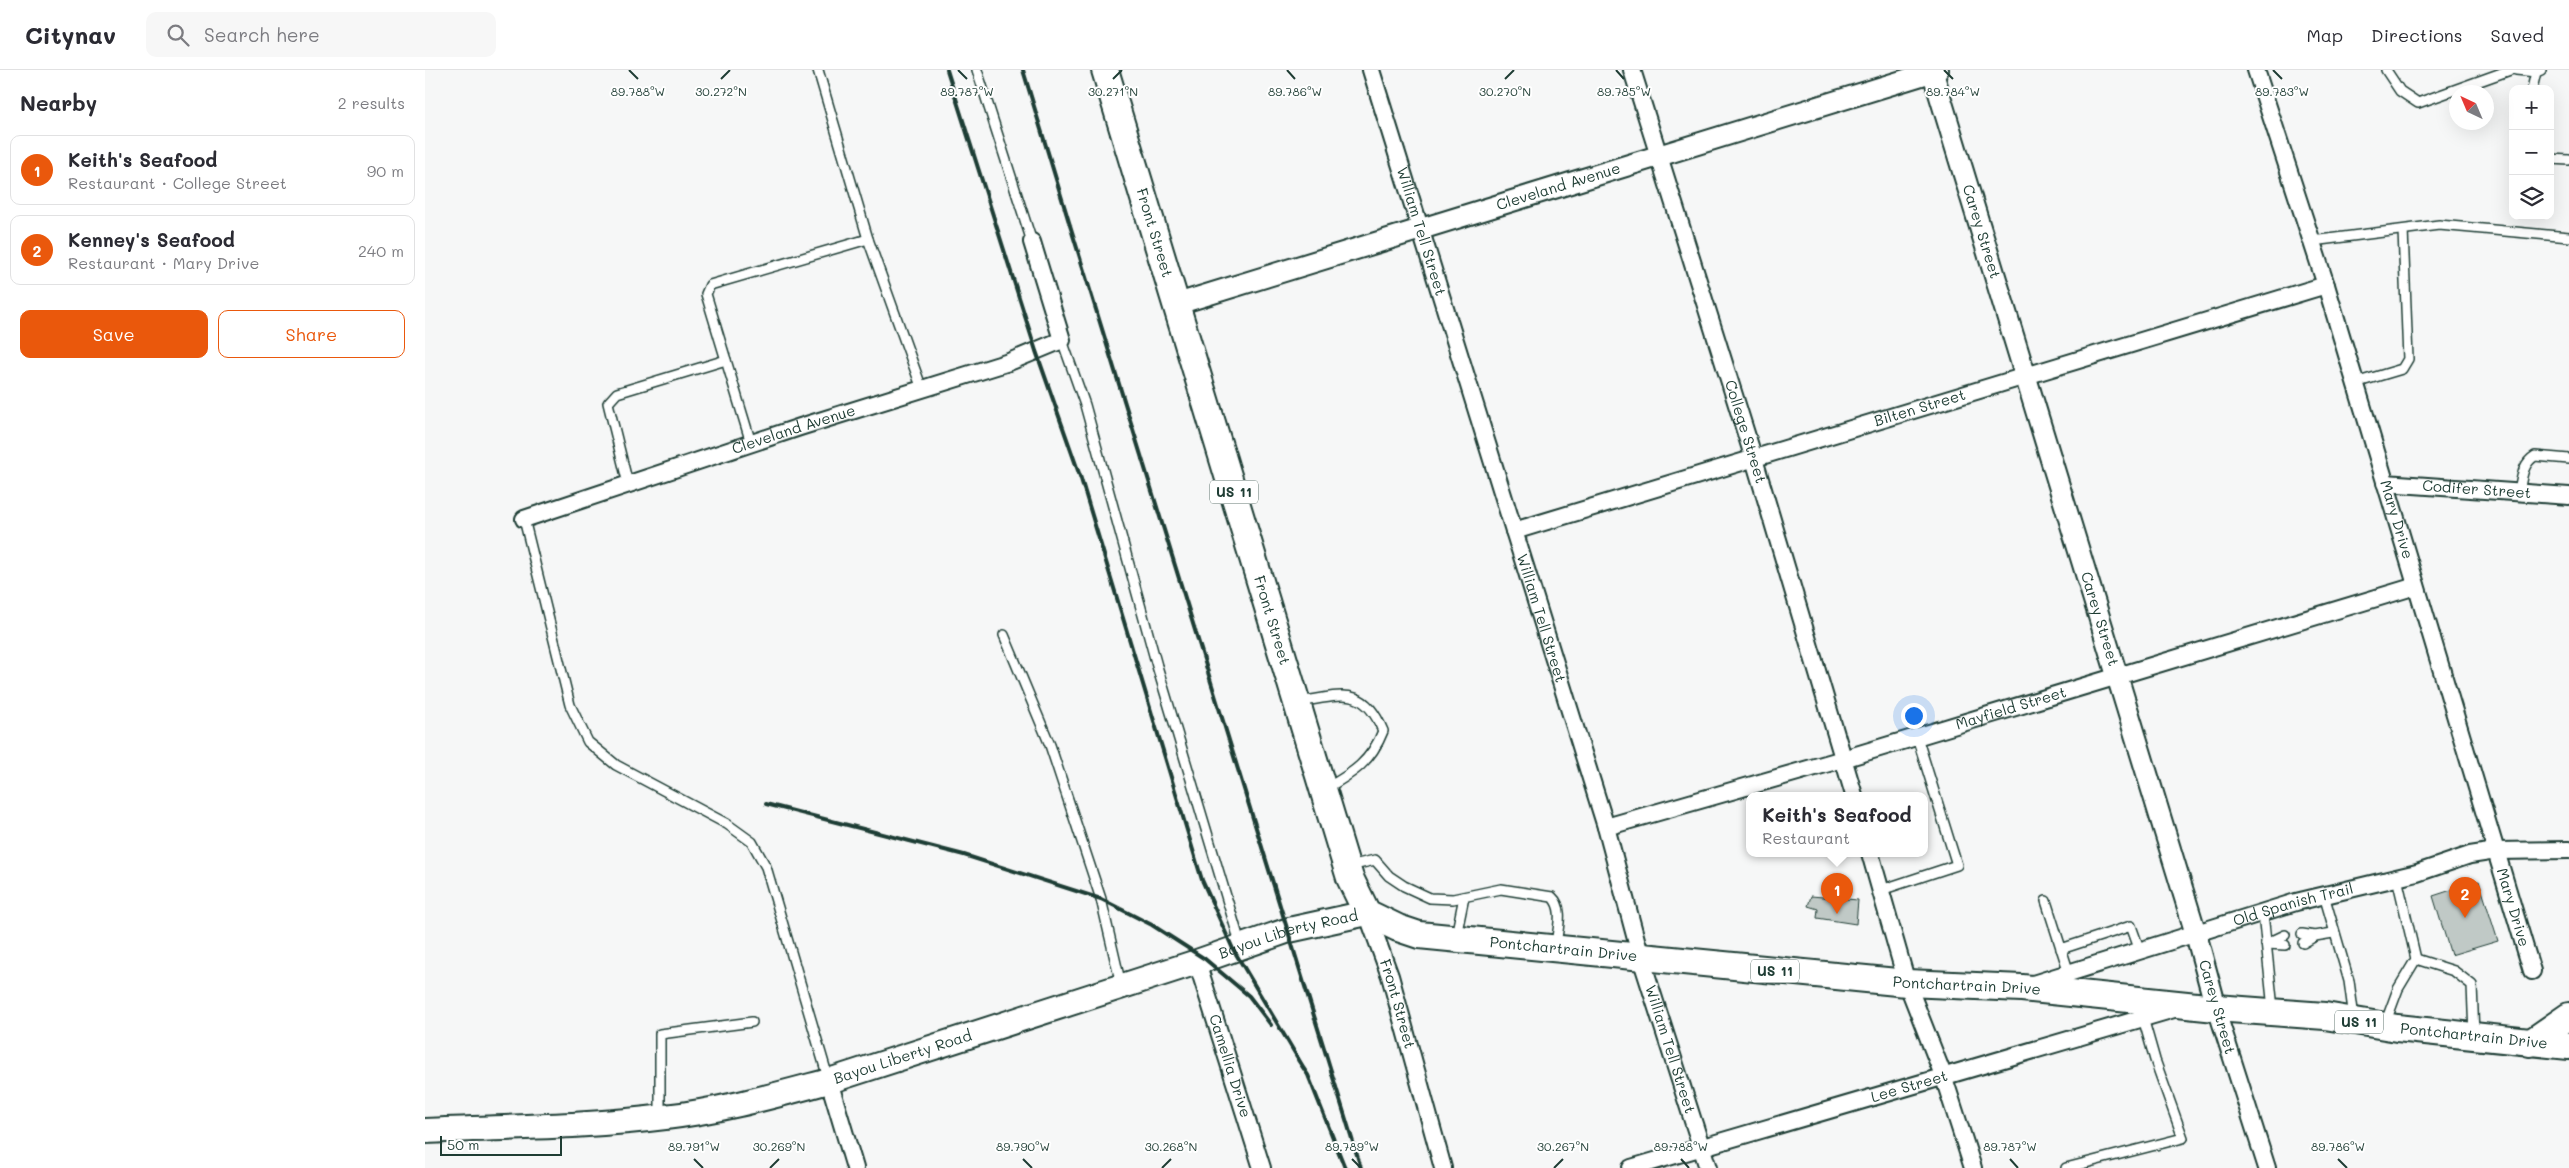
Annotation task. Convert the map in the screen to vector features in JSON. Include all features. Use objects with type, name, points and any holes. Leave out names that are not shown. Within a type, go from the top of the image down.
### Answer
[{"type":"main road","name":"Front Street","points":[[1105,70],[1177,304],[1322,791],[1346,867],[1367,913]]},
{"type":"main road","name":"Bayou Liberty Road","points":[[425,1131],[585,1125],[660,1118],[773,1096],[829,1081],[1197,962],[1289,930],[1367,913]]},
{"type":"main road","name":"Pontchartrain Drive","points":[[1367,913],[1419,935],[1455,939],[1907,984],[2022,988],[2216,1008],[2325,1016],[2384,1026],[2569,1046]]},
{"type":"main road","points":[[2530,1043],[2569,1016]]},
{"type":"street","name":"William Tell Street","points":[[1371,70],[1606,827],[1641,958],[1708,1168]]},
{"type":"street","name":"College Street","points":[[1632,70],[1754,459],[1853,792]]},
{"type":"street","name":"Mary Drive","points":[[2256,70],[2326,285],[2532,971]]},
{"type":"street","name":"Cleveland Avenue","points":[[1177,304],[1934,71]]},
{"type":"street","name":"Carey Street","points":[[1934,71],[2196,934],[2216,1008],[2267,1168]]},
{"type":"street","points":[[1032,242],[1062,340]]},
{"type":"street","name":"Bilten Street","points":[[1514,531],[2326,285]]},
{"type":"street","name":"Cleveland Avenue","points":[[524,519],[751,443],[1009,362],[1062,340]]},
{"type":"street","name":"Codifer Street","points":[[2385,483],[2569,496]]},
{"type":"street","name":"Mayfield Street","points":[[1606,827],[1917,737],[2415,586]]},
{"type":"street","name":"Old Spanish Trail","points":[[2022,988],[2263,913],[2324,895],[2397,878],[2470,855],[2496,851],[2569,850]]},
{"type":"street","points":[[1871,857],[1907,984],[1943,1076],[1973,1168]]},
{"type":"street","name":"Front Street","points":[[1367,913],[1390,976],[1443,1168]]},
{"type":"street","name":"Camellia Drive","points":[[1197,962],[1262,1168]]},
{"type":"street","name":"Lee Street","points":[[1631,1168],[2187,1005]]},
{"type":"street","points":[[829,1081],[855,1168]]},
{"type":"lane","points":[[818,70],[868,239],[922,389]]},
{"type":"lane","points":[[977,70],[1032,242]]},
{"type":"lane","points":[[2386,70],[2400,91],[2418,103],[2510,70]]},
{"type":"lane","points":[[2516,70],[2539,71],[2534,85]]},
{"type":"lane","points":[[2554,159],[2569,160]]},
{"type":"lane","points":[[2312,241],[2439,225],[2569,237]]},
{"type":"lane","points":[[2355,383],[2402,369],[2408,359],[2403,230]]},
{"type":"lane","points":[[751,443],[706,294],[710,285],[868,239]]},
{"type":"lane","points":[[1062,340],[1085,405],[1157,666],[1241,947]]},
{"type":"lane","points":[[628,484],[608,403],[617,393],[726,360]]},
{"type":"lane","points":[[2519,492],[2524,468],[2531,458],[2535,456],[2569,459]]},
{"type":"lane","points":[[524,519],[570,705],[588,742],[616,765],[727,824],[752,842],[766,867],[829,1081]]},
{"type":"lane","points":[[1004,635],[1050,745],[1101,899],[1121,985]]},
{"type":"lane","points":[[1295,702],[1344,696],[1363,700],[1376,712],[1383,731],[1377,748],[1356,772],[1322,791]]},
{"type":"lane","points":[[1881,890],[1957,866],[1917,737]]},
{"type":"lane","points":[[1346,867],[1373,859],[1389,876],[1417,894],[1430,898],[1464,897],[1501,888],[1552,897],[1558,902],[1560,909],[1555,949]]},
{"type":"lane","points":[[2384,1026],[2399,989],[2416,959],[2397,878]]},
{"type":"lane","points":[[2324,895],[2333,932],[2349,981],[2355,1021]]},
{"type":"lane","points":[[1455,939],[1464,897]]},
{"type":"lane","points":[[2045,901],[2069,973]]},
{"type":"lane","points":[[2263,913],[2273,1012]]},
{"type":"lane","points":[[2061,948],[2131,926],[2140,951]]},
{"type":"lane","points":[[2303,938],[2333,932]]},
{"type":"lane","points":[[2266,944],[2285,935]]},
{"type":"lane","points":[[2266,944],[2285,946]]},
{"type":"lane","points":[[2416,959],[2454,971],[2472,985],[2475,1037]]},
{"type":"lane","points":[[2066,1168],[2183,1138],[2155,1060],[2143,1018]]},
{"type":"lane","points":[[660,1118],[660,1034],[752,1022]]},
{"type":"building","points":[[2479,881],[2498,941],[2451,955],[2433,896]]},
{"type":"building","points":[[1811,896],[1858,900],[1856,924],[1817,918],[1818,909],[1808,906]]},
{"type":"railway","points":[[947,70],[1036,351],[1081,479],[1202,880],[1233,949],[1302,1065]]},
{"type":"railway","points":[[1023,70],[1361,1168]]},
{"type":"railway","points":[[766,804],[964,855],[1101,899],[1152,925],[1205,959],[1249,996],[1271,1025]]},
{"type":"railway","points":[[1298,1060],[1308,1075],[1345,1168]]},
{"type":"place","name":"Keith's Seafood","points":[[1837,914]]},
{"type":"place","name":"Kenney's Seafood","points":[[2465,918]]}]
